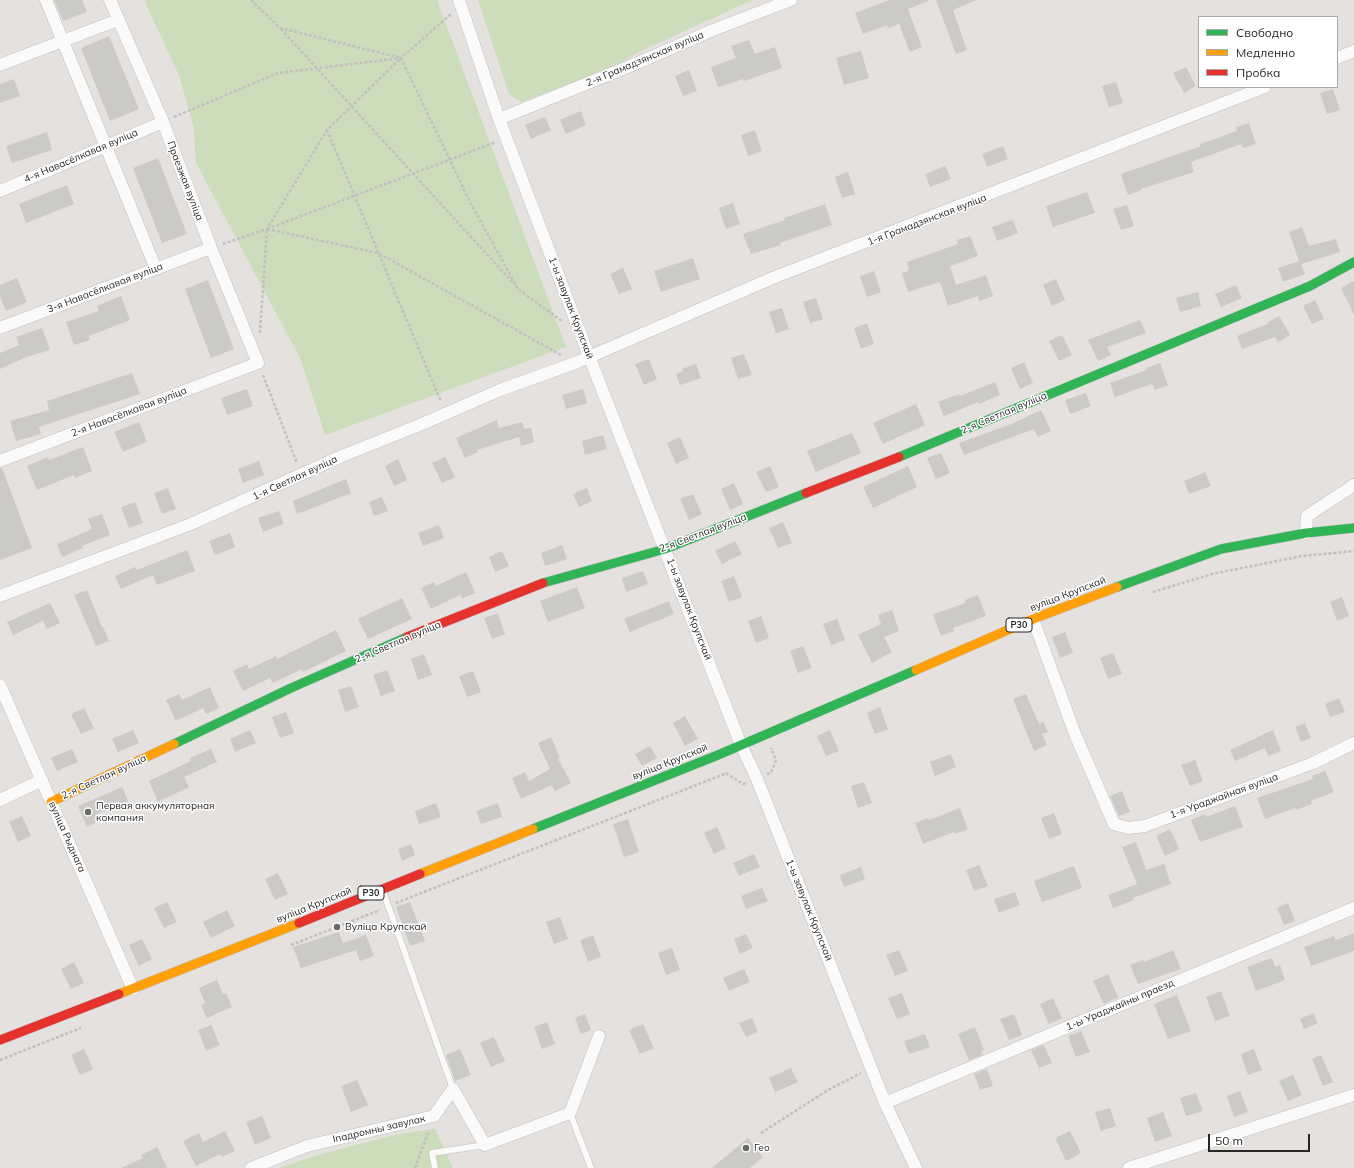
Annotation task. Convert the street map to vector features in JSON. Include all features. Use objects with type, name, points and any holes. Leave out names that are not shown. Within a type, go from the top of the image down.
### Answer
[{"type":"main road","name":"2-я Светлая вуліца","points":[[51,802],[291,688],[392,643],[540,584],[666,548],[914,451],[1310,286],[1354,262]]},
{"type":"main road","name":"вуліца Крупскай","points":[[0,1040],[133,989],[741,745],[1033,619],[1184,561],[1221,549],[1306,533],[1354,528]]},
{"type":"street","points":[[46,0],[156,269]]},
{"type":"street","name":"Праезжая вуліца","points":[[110,0],[163,122],[211,248],[258,363]]},
{"type":"street","name":"2-я Грамадзянская вуліца","points":[[499,119],[640,62],[713,30],[791,0]]},
{"type":"street","name":"1-ы завулак Крупскай","points":[[460,2],[499,119],[589,356],[666,548],[741,745],[757,779],[873,1067],[886,1103],[916,1168]]},
{"type":"street","points":[[0,65],[118,20]]},
{"type":"street","points":[[1338,58],[1354,51]]},
{"type":"street","name":"1-я Грамадзянская вуліца","points":[[589,356],[775,277],[1263,88]]},
{"type":"street","name":"4-я Навасёлкавая вуліца","points":[[0,191],[163,122]]},
{"type":"street","name":"3-я Навасёлкавая вуліца","points":[[0,328],[211,248]]},
{"type":"street","name":"1-я Светлая вуліца","points":[[0,596],[191,524],[342,456],[446,414],[500,390],[575,363],[589,356]]},
{"type":"street","name":"2-я Навасёлкавая вуліца","points":[[0,461],[258,363]]},
{"type":"street","points":[[1306,533],[1307,516],[1354,485]]},
{"type":"street","name":"1-я Ураджайная вуліца","points":[[1033,619],[1075,734],[1103,802],[1114,824],[1128,828],[1145,826],[1313,763],[1354,743]]},
{"type":"street","name":"вуліца Рыднага","points":[[0,686],[133,989]]},
{"type":"street","points":[[0,800],[42,780]]},
{"type":"street","name":"1-ы Ураджайны праезд","points":[[886,1103],[1354,908]]},
{"type":"street","points":[[453,1089],[485,1145],[570,1113],[599,1036]]},
{"type":"street","name":"Іпадромны завулак","points":[[251,1168],[307,1146],[434,1116],[453,1089]]},
{"type":"street","points":[[1129,1168],[1354,1095]]},
{"type":"lane","points":[[383,889],[453,1089]]},
{"type":"lane","points":[[570,1113],[591,1168]]},
{"type":"lane","points":[[435,1168],[432,1153],[485,1145]]},
{"type":"path","points":[[251,0],[280,28],[317,68],[518,289],[562,321]]},
{"type":"path","points":[[260,339],[267,229],[327,130],[460,2]]},
{"type":"path","points":[[280,28],[401,58]]},
{"type":"path","points":[[163,122],[278,73],[401,58]]},
{"type":"path","points":[[401,58],[470,202],[518,289]]},
{"type":"path","points":[[327,130],[446,414]]},
{"type":"path","points":[[211,248],[267,229],[507,138]]},
{"type":"path","points":[[267,229],[378,253],[575,363]]},
{"type":"path","points":[[258,363],[302,475]]},
{"type":"path","points":[[1151,592],[1212,574],[1249,566],[1302,556],[1354,551]]},
{"type":"path","points":[[771,747],[778,744]]},
{"type":"path","points":[[389,906],[726,774]]},
{"type":"path","points":[[761,1133],[828,1090],[873,1067]]},
{"type":"path","points":[[415,1168],[434,1116]]},
{"type":"green space","points":[[144,0],[437,0],[566,347],[325,435],[301,360],[196,163],[194,128],[179,75]]},
{"type":"green space","points":[[478,0],[752,0],[639,52],[609,69],[521,102],[509,94]]},
{"type":"green space","points":[[435,1129],[453,1168],[279,1168],[308,1158],[398,1134]]},
{"type":"building","points":[[54,0],[82,0],[87,12],[63,21]]},
{"type":"building","points":[[889,0],[930,0],[908,9],[922,47],[910,52],[899,24],[888,28],[887,25],[863,34],[855,13]]},
{"type":"building","points":[[936,0],[976,0],[953,10],[967,50],[956,54]]},
{"type":"building","points":[[109,36],[139,109],[110,121],[81,48]]},
{"type":"building","points":[[749,40],[755,54],[775,47],[782,68],[744,81],[743,79],[718,87],[711,67],[736,58],[731,46]]},
{"type":"building","points":[[861,51],[869,78],[844,85],[836,58]]},
{"type":"building","points":[[1186,67],[1196,86],[1184,93],[1173,73]]},
{"type":"building","points":[[689,70],[697,91],[683,96],[675,76]]},
{"type":"building","points":[[14,79],[20,96],[0,103],[0,84]]},
{"type":"building","points":[[1116,82],[1123,103],[1109,107],[1102,86]]},
{"type":"building","points":[[1333,89],[1340,110],[1327,114],[1320,93]]},
{"type":"building","points":[[581,111],[586,125],[566,134],[560,120]]},
{"type":"building","points":[[545,117],[551,130],[531,139],[525,125]]},
{"type":"building","points":[[1249,123],[1256,144],[1243,148],[1241,144],[1191,162],[1194,172],[1141,189],[1142,190],[1128,195],[1121,174],[1201,146],[1200,144],[1237,131],[1236,127]]},
{"type":"building","points":[[755,130],[762,151],[748,156],[741,135]]},
{"type":"building","points":[[47,132],[52,150],[12,163],[6,146]]},
{"type":"building","points":[[1003,146],[1008,159],[987,167],[982,154]]},
{"type":"building","points":[[158,158],[187,234],[162,243],[133,168]]},
{"type":"building","points":[[945,166],[951,179],[930,187],[925,174]]},
{"type":"building","points":[[848,172],[855,194],[842,198],[835,177]]},
{"type":"building","points":[[67,185],[74,204],[26,223],[19,204]]},
{"type":"building","points":[[1087,192],[1095,213],[1053,227],[1046,206]]},
{"type":"building","points":[[733,203],[740,224],[726,229],[719,208]]},
{"type":"building","points":[[825,204],[832,225],[780,243],[781,245],[751,254],[743,234],[785,220],[784,218]]},
{"type":"building","points":[[1127,205],[1134,226],[1121,230],[1113,209]]},
{"type":"building","points":[[1013,220],[1018,233],[997,241],[992,227]]},
{"type":"building","points":[[1302,227],[1309,246],[1336,239],[1340,252],[1301,264],[1305,274],[1283,282],[1278,268],[1299,261],[1289,232]]},
{"type":"building","points":[[970,236],[978,256],[950,266],[956,285],[986,275],[993,296],[979,301],[978,296],[948,306],[940,282],[908,292],[902,273],[909,271],[907,262],[958,244],[957,240]]},
{"type":"building","points":[[693,258],[700,279],[661,292],[654,271]]},
{"type":"building","points":[[623,268],[632,289],[619,294],[610,274]]},
{"type":"building","points":[[874,271],[881,292],[867,297],[860,276]]},
{"type":"building","points":[[17,278],[27,302],[6,311],[0,296],[0,285]]},
{"type":"building","points":[[1056,279],[1065,300],[1052,306],[1043,285]]},
{"type":"building","points":[[208,280],[234,349],[211,358],[185,289]]},
{"type":"building","points":[[1354,281],[1354,314],[1341,288]]},
{"type":"building","points":[[1236,285],[1242,298],[1221,307],[1215,294]]},
{"type":"building","points":[[1198,292],[1201,306],[1180,312],[1176,298]]},
{"type":"building","points":[[121,296],[130,320],[89,336],[90,340],[74,345],[66,322],[99,311],[97,306]]},
{"type":"building","points":[[816,298],[823,319],[810,323],[803,302]]},
{"type":"building","points":[[1315,300],[1324,319],[1312,324],[1303,306]]},
{"type":"building","points":[[782,308],[789,329],[776,333],[769,312]]},
{"type":"building","points":[[1279,316],[1290,335],[1278,342],[1275,337],[1242,349],[1237,336],[1268,324],[1267,323]]},
{"type":"building","points":[[1140,320],[1146,333],[1107,347],[1111,355],[1098,361],[1088,340]]},
{"type":"building","points":[[867,323],[874,344],[861,349],[854,328]]},
{"type":"building","points":[[42,328],[50,350],[24,358],[0,369],[0,353],[19,345],[16,337]]},
{"type":"building","points":[[1062,335],[1072,355],[1059,361],[1049,341]]},
{"type":"building","points":[[744,354],[752,375],[738,379],[731,358]]},
{"type":"building","points":[[649,359],[657,379],[644,385],[635,364]]},
{"type":"building","points":[[1024,362],[1033,383],[1020,389],[1011,368]]},
{"type":"building","points":[[1160,363],[1168,385],[1155,390],[1152,384],[1115,397],[1110,383],[1147,370],[1146,368]]},
{"type":"building","points":[[696,364],[701,378],[680,385],[676,374],[683,371],[682,369]]},
{"type":"building","points":[[132,373],[140,394],[39,427],[41,434],[16,441],[10,421],[49,410],[47,401]]},
{"type":"building","points":[[995,382],[1000,395],[944,416],[938,402],[959,394],[960,396]]},
{"type":"building","points":[[247,389],[253,406],[227,415],[221,398]]},
{"type":"building","points":[[583,389],[587,403],[566,409],[562,395]]},
{"type":"building","points":[[1086,393],[1091,406],[1070,414],[1065,400]]},
{"type":"building","points":[[916,404],[925,425],[883,444],[873,423]]},
{"type":"building","points":[[1041,410],[1051,431],[1038,437],[1034,429],[964,455],[959,443],[1014,423]]},
{"type":"building","points":[[497,420],[499,428],[522,422],[524,429],[531,428],[534,442],[521,446],[519,437],[477,450],[478,452],[465,458],[456,438]]},
{"type":"building","points":[[139,422],[147,442],[123,452],[114,432]]},
{"type":"building","points":[[852,433],[861,453],[816,472],[807,451]]},
{"type":"building","points":[[603,435],[607,449],[585,455],[582,441]]},
{"type":"building","points":[[680,437],[689,458],[676,464],[667,443]]},
{"type":"building","points":[[83,447],[92,471],[75,478],[74,475],[37,490],[27,466],[48,457],[49,460]]},
{"type":"building","points":[[941,453],[950,473],[936,479],[927,458]]},
{"type":"building","points":[[445,457],[455,477],[442,483],[432,463]]},
{"type":"building","points":[[398,459],[407,480],[394,486],[385,466]]},
{"type":"building","points":[[259,461],[264,475],[243,483],[238,469]]},
{"type":"building","points":[[770,466],[779,487],[766,492],[756,472]]},
{"type":"building","points":[[908,466],[917,487],[873,508],[863,487]]},
{"type":"building","points":[[0,468],[2,468],[32,548],[0,560]]},
{"type":"building","points":[[1205,472],[1211,486],[1189,494],[1184,481]]},
{"type":"building","points":[[346,479],[351,493],[297,514],[293,501]]},
{"type":"building","points":[[734,483],[743,504],[730,510],[721,489]]},
{"type":"building","points":[[168,488],[176,509],[162,514],[154,493]]},
{"type":"building","points":[[587,488],[592,501],[579,507],[573,494]]},
{"type":"building","points":[[693,494],[702,514],[689,520],[680,499]]},
{"type":"building","points":[[382,497],[388,511],[374,516],[369,502]]},
{"type":"building","points":[[135,502],[143,523],[129,528],[121,507]]},
{"type":"building","points":[[279,511],[284,524],[263,532],[258,518]]},
{"type":"building","points":[[102,514],[110,535],[82,546],[83,548],[62,557],[57,544],[92,529],[88,519]]},
{"type":"building","points":[[783,522],[792,543],[778,548],[769,528]]},
{"type":"building","points":[[439,525],[444,538],[423,546],[418,533]]},
{"type":"building","points":[[230,533],[235,547],[215,555],[209,541]]},
{"type":"building","points":[[735,541],[742,554],[722,564],[715,551]]},
{"type":"building","points":[[562,545],[567,559],[545,566],[541,553]]},
{"type":"building","points":[[187,550],[195,571],[157,585],[153,575],[121,589],[115,576],[135,567],[137,570]]},
{"type":"building","points":[[502,551],[509,566],[495,572],[489,557]]},
{"type":"building","points":[[643,571],[648,584],[626,592],[622,578]]},
{"type":"building","points":[[466,572],[475,593],[462,599],[460,595],[431,609],[421,588],[434,582],[436,586]]},
{"type":"building","points":[[734,576],[742,597],[729,602],[721,581]]},
{"type":"building","points":[[577,587],[585,608],[548,622],[540,601]]},
{"type":"building","points":[[87,590],[109,641],[96,646],[74,595]]},
{"type":"building","points":[[978,595],[986,616],[953,628],[954,631],[941,636],[933,614],[966,603],[965,600]]},
{"type":"building","points":[[1342,597],[1349,616],[1337,621],[1330,602]]},
{"type":"building","points":[[402,598],[412,619],[368,639],[358,619]]},
{"type":"building","points":[[669,601],[674,614],[630,632],[624,619]]},
{"type":"building","points":[[50,603],[60,623],[47,629],[43,621],[13,635],[7,622]]},
{"type":"building","points":[[892,610],[899,631],[884,637],[892,652],[872,663],[858,635],[881,624],[878,615]]},
{"type":"building","points":[[498,613],[505,634],[492,639],[484,618]]},
{"type":"building","points":[[761,616],[769,638],[756,643],[748,621]]},
{"type":"building","points":[[837,619],[845,640],[831,645],[823,624]]},
{"type":"building","points":[[336,630],[346,651],[303,672],[302,669],[273,683],[270,678],[243,691],[233,671],[247,664],[249,669],[276,656],[277,659]]},
{"type":"building","points":[[1065,632],[1073,653],[1060,658],[1052,637]]},
{"type":"building","points":[[803,646],[812,668],[798,673],[790,651]]},
{"type":"building","points":[[1113,653],[1122,674],[1108,679],[1100,658]]},
{"type":"building","points":[[424,654],[432,675],[418,680],[411,659]]},
{"type":"building","points":[[387,670],[395,691],[381,696],[373,675]]},
{"type":"building","points":[[473,671],[481,692],[467,697],[459,676]]},
{"type":"building","points":[[351,686],[359,707],[345,712],[338,690]]},
{"type":"building","points":[[210,687],[219,708],[206,714],[203,708],[176,721],[166,700],[179,694],[182,700]]},
{"type":"building","points":[[1026,694],[1039,724],[1043,722],[1048,732],[1042,734],[1047,745],[1034,751],[1013,699]]},
{"type":"building","points":[[1339,698],[1345,712],[1330,717],[1325,704]]},
{"type":"building","points":[[880,707],[888,729],[875,734],[867,713]]},
{"type":"building","points":[[84,708],[94,728],[81,734],[71,714]]},
{"type":"building","points":[[286,712],[294,733],[280,738],[272,717]]},
{"type":"building","points":[[685,716],[698,739],[685,746],[673,723]]},
{"type":"building","points":[[1305,723],[1311,738],[1301,742],[1295,727]]},
{"type":"building","points":[[133,730],[139,743],[118,752],[112,739]]},
{"type":"building","points":[[250,730],[256,743],[235,752],[230,739]]},
{"type":"building","points":[[830,730],[839,751],[826,756],[817,736]]},
{"type":"building","points":[[1273,730],[1281,751],[1268,756],[1265,748],[1235,761],[1230,750]]},
{"type":"building","points":[[551,737],[560,758],[558,759],[571,783],[555,791],[552,785],[521,799],[512,778],[525,772],[529,781],[550,769],[538,743]]},
{"type":"building","points":[[650,746],[657,758],[642,766],[635,754]]},
{"type":"building","points":[[72,749],[78,762],[57,771],[51,758]]},
{"type":"building","points":[[211,749],[217,762],[184,777],[189,787],[158,802],[149,781],[191,761],[190,758]]},
{"type":"building","points":[[951,754],[956,767],[935,776],[930,762]]},
{"type":"building","points":[[1195,760],[1203,781],[1190,786],[1181,765]]},
{"type":"building","points":[[1325,771],[1334,792],[1311,801],[1312,804],[1296,810],[1295,808],[1265,819],[1257,798],[1313,779],[1312,776]]},
{"type":"building","points":[[864,782],[872,803],[858,808],[851,786]]},
{"type":"building","points":[[122,787],[128,801],[97,814],[100,821],[87,827],[78,806]]},
{"type":"building","points":[[1122,791],[1130,812],[1119,816],[1110,796]]},
{"type":"building","points":[[436,803],[441,817],[419,824],[415,811]]},
{"type":"building","points":[[498,803],[502,817],[481,824],[476,811]]},
{"type":"building","points":[[1235,806],[1243,827],[1200,842],[1191,820],[1205,814],[1206,817]]},
{"type":"building","points":[[960,808],[968,829],[955,834],[954,832],[923,844],[915,823],[928,818],[929,820]]},
{"type":"building","points":[[1054,813],[1062,834],[1049,839],[1041,818]]},
{"type":"building","points":[[22,816],[31,836],[18,842],[9,822]]},
{"type":"building","points":[[628,819],[639,852],[624,857],[613,824]]},
{"type":"building","points":[[717,827],[726,848],[714,854],[704,833]]},
{"type":"building","points":[[1170,829],[1179,849],[1165,856],[1156,836]]},
{"type":"building","points":[[1136,842],[1146,870],[1164,864],[1171,884],[1133,898],[1134,900],[1113,908],[1108,895],[1137,884],[1122,847]]},
{"type":"building","points":[[411,844],[415,855],[402,861],[398,849]]},
{"type":"building","points":[[754,854],[760,867],[739,876],[733,863]]},
{"type":"building","points":[[979,865],[988,886],[974,891],[966,870]]},
{"type":"building","points":[[1074,866],[1082,888],[1042,902],[1034,881]]},
{"type":"building","points":[[861,867],[865,879],[844,887],[840,875]]},
{"type":"building","points":[[278,873],[288,894],[275,900],[265,879]]},
{"type":"building","points":[[762,888],[768,901],[746,909],[741,896]]},
{"type":"building","points":[[1015,892],[1020,905],[999,913],[994,899]]},
{"type":"building","points":[[167,902],[177,922],[164,928],[154,908]]},
{"type":"building","points":[[410,902],[425,941],[410,946],[396,907]]},
{"type":"building","points":[[1288,903],[1295,921],[1284,925],[1277,908]]},
{"type":"building","points":[[227,910],[235,926],[211,938],[203,922]]},
{"type":"building","points":[[560,917],[568,939],[554,944],[546,922]]},
{"type":"building","points":[[339,932],[343,943],[366,935],[374,956],[360,961],[356,950],[301,968],[293,947]]},
{"type":"building","points":[[1354,933],[1354,951],[1311,966],[1304,947],[1334,936],[1336,940]]},
{"type":"building","points":[[746,934],[753,948],[740,954],[734,939]]},
{"type":"building","points":[[593,935],[601,957],[588,962],[580,940]]},
{"type":"building","points":[[142,939],[152,959],[139,966],[129,945]]},
{"type":"building","points":[[672,948],[680,970],[666,975],[658,953]]},
{"type":"building","points":[[899,950],[908,971],[895,976],[886,955]]},
{"type":"building","points":[[1173,950],[1181,969],[1138,984],[1130,965],[1143,960],[1144,962]]},
{"type":"building","points":[[1272,958],[1275,967],[1280,965],[1285,980],[1256,991],[1247,967]]},
{"type":"building","points":[[74,962],[84,983],[71,989],[61,969]]},
{"type":"building","points":[[744,969],[750,982],[729,991],[723,978]]},
{"type":"building","points":[[1108,974],[1118,997],[1104,1004],[1093,981]]},
{"type":"building","points":[[217,980],[223,994],[226,993],[232,1007],[207,1018],[201,1005],[205,1003],[199,988]]},
{"type":"building","points":[[1221,991],[1230,1016],[1215,1021],[1206,997]]},
{"type":"building","points":[[902,993],[910,1014],[897,1019],[888,998]]},
{"type":"building","points":[[1177,995],[1191,1031],[1168,1039],[1154,1004]]},
{"type":"building","points":[[1053,998],[1062,1018],[1049,1024],[1040,1004]]},
{"type":"building","points":[[1313,1013],[1318,1023],[1304,1029],[1300,1019]]},
{"type":"building","points":[[585,1014],[591,1030],[581,1034],[575,1018]]},
{"type":"building","points":[[1014,1014],[1022,1035],[1009,1040],[1000,1019]]},
{"type":"building","points":[[752,1018],[758,1032],[746,1037],[739,1023]]},
{"type":"building","points":[[547,1022],[555,1044],[542,1049],[534,1027]]},
{"type":"building","points":[[643,1024],[654,1048],[640,1054],[629,1030]]},
{"type":"building","points":[[211,1025],[220,1045],[206,1051],[198,1030]]},
{"type":"building","points":[[975,1027],[984,1050],[981,1052],[982,1055],[969,1060],[958,1034]]},
{"type":"building","points":[[1081,1031],[1090,1052],[1076,1057],[1068,1036]]},
{"type":"building","points":[[925,1034],[930,1047],[909,1054],[904,1041]]},
{"type":"building","points":[[494,1037],[505,1061],[491,1067],[480,1043]]},
{"type":"building","points":[[1044,1045],[1052,1063],[1039,1068],[1031,1050]]},
{"type":"building","points":[[84,1049],[93,1069],[80,1075],[71,1055]]},
{"type":"building","points":[[460,1049],[471,1075],[455,1081],[446,1055]]},
{"type":"building","points":[[1254,1049],[1262,1070],[1248,1075],[1241,1054]]},
{"type":"building","points":[[1321,1055],[1333,1082],[1323,1086],[1312,1059]]},
{"type":"building","points":[[791,1068],[798,1082],[775,1092],[769,1078]]},
{"type":"building","points":[[987,1069],[993,1086],[980,1090],[974,1074]]},
{"type":"building","points":[[1293,1075],[1302,1095],[1288,1101],[1279,1081]]},
{"type":"building","points":[[357,1080],[368,1105],[351,1112],[341,1086]]},
{"type":"building","points":[[1240,1091],[1248,1112],[1234,1117],[1227,1096]]},
{"type":"building","points":[[1196,1093],[1203,1111],[1186,1116],[1180,1098]]},
{"type":"building","points":[[1110,1108],[1116,1126],[1101,1131],[1095,1112]]},
{"type":"building","points":[[1163,1112],[1172,1136],[1155,1142],[1147,1118]]},
{"type":"building","points":[[262,1116],[271,1138],[255,1145],[246,1122]]},
{"type":"building","points":[[225,1131],[235,1151],[222,1157],[220,1154],[196,1166],[183,1141],[199,1133],[203,1142]]},
{"type":"building","points":[[1070,1131],[1081,1153],[1066,1161],[1055,1138]]},
{"type":"building","name":"Гео","points":[[748,1138],[763,1157],[750,1168],[712,1168]]},
{"type":"building","points":[[157,1147],[167,1168],[121,1168],[143,1158],[141,1155]]},
{"type":"traffic: fast","points":[[899,457],[1310,286],[1354,262]]},
{"type":"traffic: fast","points":[[543,583],[665,549],[806,493]]},
{"type":"traffic: fast","points":[[1117,587],[1221,549],[1306,533],[1354,528]]},
{"type":"traffic: fast","points":[[174,744],[291,688],[407,637]]},
{"type":"traffic: fast","points":[[533,829],[718,755],[916,670]]},
{"type":"traffic: slow","points":[[916,670],[1033,619],[1117,587]]},
{"type":"traffic: slow","points":[[51,802],[174,744]]},
{"type":"traffic: slow","points":[[420,874],[533,829]]},
{"type":"traffic: slow","points":[[119,994],[299,923]]},
{"type":"traffic: jam","points":[[806,493],[899,457]]},
{"type":"traffic: jam","points":[[407,637],[543,583]]},
{"type":"traffic: jam","points":[[299,923],[420,874]]},
{"type":"traffic: jam","points":[[0,1040],[119,994]]},
{"type":"place","name":"Первая аккумуляторная компания","points":[[88,812]]},
{"type":"place","name":"Вуліца Крупскай","points":[[337,927]]},
{"type":"place","name":"Гео","points":[[746,1148]]}]
